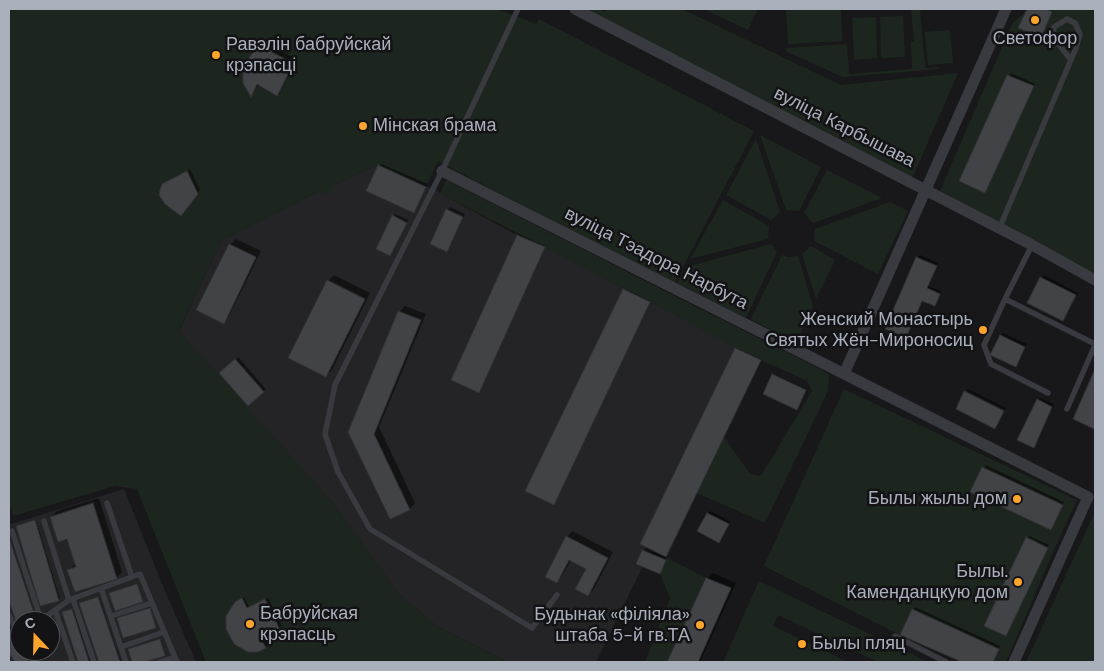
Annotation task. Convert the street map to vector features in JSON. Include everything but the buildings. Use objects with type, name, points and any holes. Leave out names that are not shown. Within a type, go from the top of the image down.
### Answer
[{"type":"street","name":"вуліца Карбышава","points":[[575,9],[1032,245],[1095,280]]},
{"type":"street","points":[[844,374],[1006,9]]},
{"type":"street","name":"вуліца Тэадора Нарбута","points":[[442,171],[1092,499]]},
{"type":"street","points":[[1014,662],[1092,499]]},
{"type":"lane","points":[[518,9],[442,171],[335,385],[325,434],[338,472],[370,528],[532,628],[557,594]]},
{"type":"lane","points":[[999,229],[1071,60],[1080,34],[1075,23],[1067,19],[1054,27],[1053,37],[1071,60]]},
{"type":"lane","points":[[1032,245],[984,345],[991,364],[1048,393]]},
{"type":"lane","points":[[1005,299],[1095,345],[1067,409]]},
{"type":"lane","points":[[107,503],[132,577]]},
{"type":"lane","points":[[44,521],[94,662]]},
{"type":"lane","points":[[9,532],[12,531],[37,611]]},
{"type":"lane","points":[[73,662],[55,610],[71,599],[140,574],[176,660],[160,662]]},
{"type":"lane","points":[[101,588],[126,662]]},
{"type":"lane","points":[[111,616],[152,603]]},
{"type":"lane","points":[[121,647],[164,632]]},
{"type":"lane","points":[[895,636],[946,662]]},
{"type":"shaded area","points":[[9,9],[497,9],[536,24],[539,19],[754,131],[674,284],[438,161],[426,187],[378,165],[335,184],[329,194],[317,192],[221,241],[179,330],[331,501],[400,595],[438,627],[507,662],[206,662],[137,489],[115,486],[13,516],[9,502]]},
{"type":"shaded area","points":[[581,9],[599,9],[605,12],[607,9],[682,9],[841,85],[958,73],[912,179]]},
{"type":"shaded area","points":[[704,9],[758,9],[748,30]]},
{"type":"shaded area","points":[[786,9],[841,9],[842,41],[788,44]]},
{"type":"shaded area","points":[[911,9],[920,9],[925,68],[939,67],[939,69],[843,77],[787,52],[786,48],[847,44],[849,74],[912,69],[911,42],[914,41]]},
{"type":"shaded area","points":[[1046,9],[1095,9],[1095,275],[940,191],[1012,24],[1026,11],[1018,28],[1041,38],[1052,12]]},
{"type":"shaded area","points":[[903,16],[905,57],[881,58],[880,17]]},
{"type":"shaded area","points":[[876,17],[877,58],[854,60],[852,18]]},
{"type":"shaded area","points":[[950,30],[953,63],[928,65],[925,32]]},
{"type":"shaded area","points":[[760,135],[821,167],[799,211],[786,210]]},
{"type":"shaded area","points":[[756,139],[780,212],[771,220],[726,195]]},
{"type":"shaded area","points":[[378,165],[433,189],[516,235],[545,247],[761,360],[666,557],[652,551],[596,662],[507,662],[438,627],[400,595],[331,501],[179,331],[221,241],[317,192]]},
{"type":"shaded area","points":[[827,170],[882,198],[813,223],[804,213]]},
{"type":"shaded area","points":[[446,180],[829,374],[828,391],[765,523],[697,493],[724,437],[750,474],[761,476],[812,391],[807,381],[735,348],[440,193]]},
{"type":"shaded area","points":[[723,200],[769,226],[768,239],[690,259]]},
{"type":"shaded area","points":[[890,202],[908,211],[878,274],[814,241],[815,229]]},
{"type":"shaded area","points":[[771,244],[777,252],[746,318],[677,283],[686,267]]},
{"type":"shaded area","points":[[811,246],[835,260],[816,299],[802,254]]},
{"type":"shaded area","points":[[782,255],[788,257],[798,256],[813,306],[796,344],[751,319]]},
{"type":"shaded area","points":[[844,389],[1077,500],[1006,662],[993,662],[998,649],[912,609],[900,635],[764,566]],"holes":[[[983,467],[1063,505],[1051,530],[971,492]]]},
{"type":"shaded area","points":[[124,489],[196,662],[9,662],[9,520],[11,524]]},
{"type":"shaded area","points":[[1094,514],[1095,662],[1026,662]]},
{"type":"shaded area","points":[[666,557],[706,578],[667,662],[645,662],[670,598],[660,574]]},
{"type":"shaded area","points":[[759,581],[928,662],[878,662],[778,615],[773,626],[848,662],[723,662]]},
{"type":"place","name":"Светофор","points":[[1035,20]]},
{"type":"place","name":"Равэлін бабруйскай крэпасці","points":[[216,55]]},
{"type":"place","name":"Мінская брама","points":[[363,126]]},
{"type":"place","name":"Женский Монастырь Святых Жён-Мироносиц","points":[[983,330]]},
{"type":"place","name":"Былы жылы дом","points":[[1017,499]]},
{"type":"place","name":"Былы. Каменданцкую дом","points":[[1018,582]]},
{"type":"place","name":"Бабруйская крэпасць","points":[[250,624]]},
{"type":"place","name":"Будынак «філіяла» штаба 5-й гв.ТА","points":[[700,625]]},
{"type":"place","name":"Былы пляц","points":[[802,644]]}]
